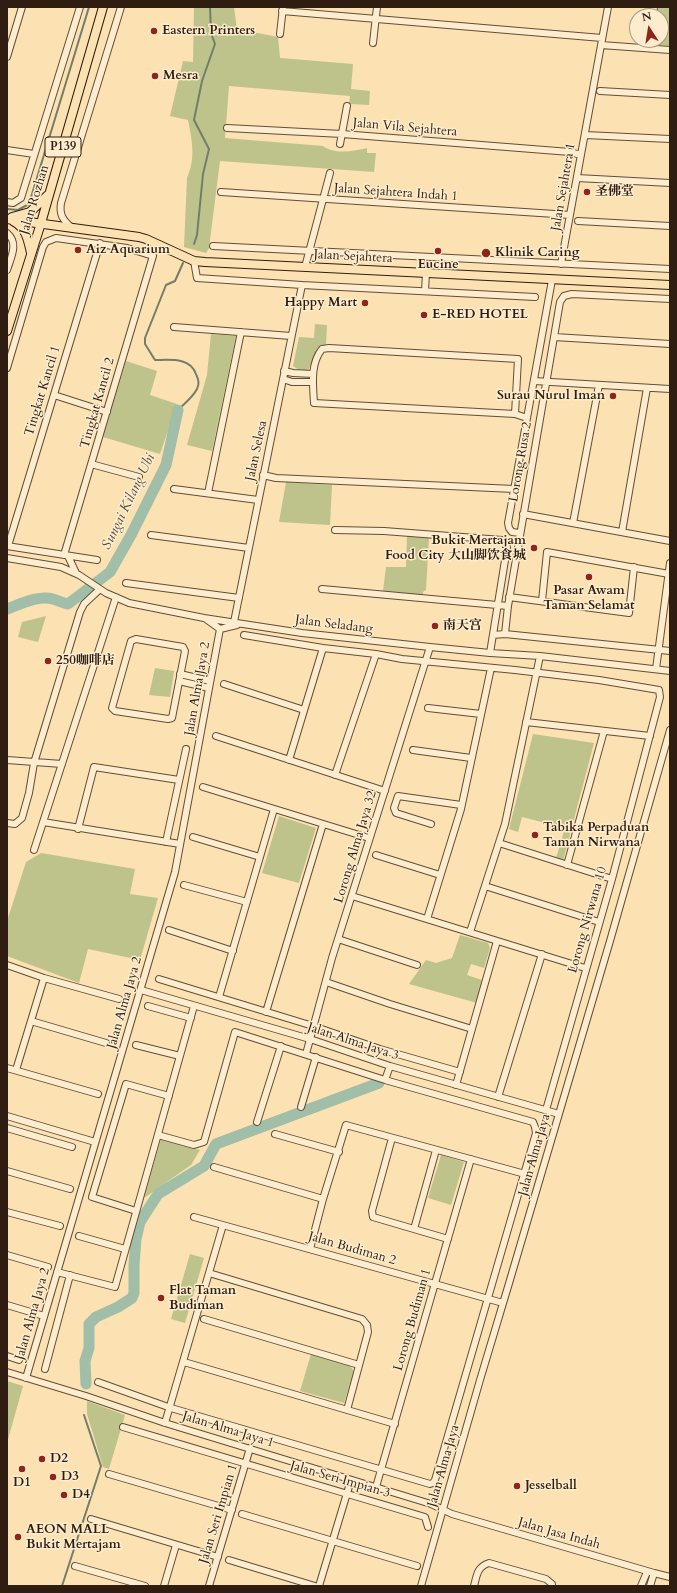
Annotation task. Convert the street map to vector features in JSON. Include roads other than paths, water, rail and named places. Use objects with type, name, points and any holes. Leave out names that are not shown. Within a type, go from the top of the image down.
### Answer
[{"type":"main road","name":"Jalan Rozhan","points":[[7,331],[50,194],[104,7]]},
{"type":"main road","points":[[7,219],[30,212],[50,194]]},
{"type":"main road","points":[[7,219],[20,225],[24,230],[31,253]]},
{"type":"main road","name":"Jalan Sejahtera","points":[[7,219],[139,237],[193,260],[670,286]]},
{"type":"street","points":[[7,57],[22,7]]},
{"type":"street","points":[[7,202],[13,203],[21,198],[80,7]]},
{"type":"street","name":"Jalan Rozhan","points":[[72,228],[60,213],[61,203],[121,7]]},
{"type":"street","points":[[373,43],[378,7]]},
{"type":"street","name":"Jalan Sejahtera 1","points":[[561,264],[608,7]]},
{"type":"street","points":[[280,34],[282,9],[376,19],[602,38]]},
{"type":"street","points":[[601,45],[629,47]]},
{"type":"street","points":[[647,48],[670,50]]},
{"type":"street","points":[[600,91],[670,95]]},
{"type":"street","points":[[340,144],[347,106]]},
{"type":"street","name":"Jalan Vila Sejahtera","points":[[227,128],[342,134],[570,152],[581,155]]},
{"type":"street","points":[[584,135],[670,139]]},
{"type":"street","points":[[7,150],[34,154]]},
{"type":"street","points":[[305,267],[330,173]]},
{"type":"street","points":[[576,178],[670,183]]},
{"type":"street","name":"Jalan Sejahtera Indah 1","points":[[220,192],[323,200],[570,215]]},
{"type":"street","points":[[578,221],[670,226]]},
{"type":"street","name":"Jalan Rozhan","points":[[7,233],[13,239],[14,246],[7,270]]},
{"type":"street","name":"Jalan Rozhan","points":[[7,368],[43,247],[46,242],[56,238],[100,243]]},
{"type":"street","name":"Tingkat Kancil 2","points":[[66,555],[153,256],[127,248],[100,243]]},
{"type":"street","name":"Tingkat Kancil 1","points":[[7,546],[100,243]]},
{"type":"street","points":[[213,246],[670,269]]},
{"type":"street","points":[[193,260],[197,278],[302,285],[535,296]]},
{"type":"street","points":[[425,291],[426,273]]},
{"type":"street","points":[[520,533],[512,532],[508,523],[552,280]]},
{"type":"street","name":"Jalan Selesa","points":[[234,622],[302,285]]},
{"type":"street","name":"Lorong Rusa 2","points":[[505,634],[509,597],[560,302],[564,296],[572,294],[670,299]]},
{"type":"street","points":[[174,327],[291,336]]},
{"type":"street","points":[[208,493],[241,332]]},
{"type":"street","points":[[554,337],[670,344]]},
{"type":"street","points":[[515,414],[518,359],[329,348],[322,349],[318,354],[313,374],[314,403],[515,414],[527,418]]},
{"type":"street","points":[[284,371],[313,374]]},
{"type":"street","points":[[282,379],[292,382],[313,382]]},
{"type":"street","points":[[534,381],[670,389]]},
{"type":"street","points":[[573,523],[599,385]]},
{"type":"street","points":[[622,532],[647,388]]},
{"type":"street","points":[[54,395],[107,412]]},
{"type":"street","points":[[92,464],[139,477]]},
{"type":"street","points":[[263,475],[276,478],[514,488]]},
{"type":"street","points":[[174,489],[258,500]]},
{"type":"street","points":[[523,514],[670,540]]},
{"type":"street","points":[[335,530],[384,531],[496,539],[502,540],[506,543],[507,548],[490,653]]},
{"type":"street","points":[[150,535],[249,548]]},
{"type":"street","points":[[7,546],[97,560]]},
{"type":"street","points":[[507,548],[517,550]]},
{"type":"street","points":[[542,602],[547,552],[668,574]]},
{"type":"street","points":[[66,555],[78,574]]},
{"type":"street","name":"Jalan Seladang","points":[[7,558],[61,567],[78,574],[98,588],[141,607],[204,618],[302,633],[670,670]]},
{"type":"street","points":[[656,669],[670,563]]},
{"type":"street","points":[[509,597],[629,613],[634,567]]},
{"type":"street","points":[[126,583],[239,598]]},
{"type":"street","points":[[7,823],[14,824],[22,818],[29,793],[34,763],[80,612],[84,604],[98,588]]},
{"type":"street","points":[[322,589],[508,606]]},
{"type":"street","points":[[34,850],[116,597]]},
{"type":"street","name":"Jalan Alma Jaya 2","points":[[204,618],[220,629]]},
{"type":"street","name":"Jalan Alma Jaya 2","points":[[220,629],[245,624]]},
{"type":"street","name":"Jalan Alma Jaya 2","points":[[26,1378],[175,872],[220,629]]},
{"type":"street","points":[[493,635],[505,634],[670,651]]},
{"type":"street","name":"Jalan Seladang","points":[[244,635],[323,648],[599,680],[659,690]]},
{"type":"street","points":[[136,639],[183,647],[185,651],[180,674],[172,718],[168,719],[115,711],[112,708],[132,642],[136,639]]},
{"type":"street","name":"Lorong Alma Jaya 32","points":[[306,1054],[338,939],[430,647]]},
{"type":"street","points":[[289,760],[323,648]]},
{"type":"street","points":[[335,775],[376,654]]},
{"type":"street","points":[[470,932],[504,824],[540,656]]},
{"type":"street","points":[[427,919],[461,805],[491,668]]},
{"type":"street","points":[[180,674],[210,681]]},
{"type":"street","points":[[179,681],[209,688]]},
{"type":"street","points":[[224,684],[304,710]]},
{"type":"street","name":"Lorong Nirwana 10","points":[[546,1110],[585,968],[612,879],[660,697],[659,690]]},
{"type":"street","points":[[428,708],[481,714]]},
{"type":"street","points":[[526,722],[650,736]]},
{"type":"street","name":"Jalan Alma Jaya","points":[[421,1586],[442,1509],[559,1114],[670,730]]},
{"type":"street","points":[[567,865],[604,731]]},
{"type":"street","points":[[216,736],[385,790]]},
{"type":"street","points":[[166,842],[186,750]]},
{"type":"street","points":[[413,750],[472,758]]},
{"type":"street","points":[[7,760],[62,764]]},
{"type":"street","points":[[78,828],[94,767],[179,780]]},
{"type":"street","points":[[203,787],[369,838]]},
{"type":"street","points":[[432,824],[396,813],[394,808],[398,796],[461,805]]},
{"type":"street","points":[[219,997],[274,809]]},
{"type":"street","points":[[43,822],[180,844]]},
{"type":"street","points":[[266,1012],[323,824]]},
{"type":"street","points":[[194,837],[260,857]]},
{"type":"street","points":[[499,842],[612,879]]},
{"type":"street","points":[[376,855],[440,875]]},
{"type":"street","points":[[184,885],[247,902]]},
{"type":"street","points":[[485,886],[599,922]]},
{"type":"street","points":[[352,896],[585,968]]},
{"type":"street","points":[[169,930],[233,951]]},
{"type":"street","points":[[338,939],[417,965]]},
{"type":"street","points":[[456,1085],[497,941]]},
{"type":"street","points":[[498,1097],[542,954]]},
{"type":"street","points":[[7,965],[44,978],[119,999]]},
{"type":"street","points":[[16,1070],[44,978]]},
{"type":"street","name":"Jalan Alma Jaya 3","points":[[159,978],[313,1026],[380,1049],[460,1072]]},
{"type":"street","points":[[326,982],[390,1004],[472,1029]]},
{"type":"street","name":"Jalan Alma Jaya 3","points":[[141,990],[310,1039],[390,1066],[559,1114]]},
{"type":"street","points":[[148,1006],[191,1018]]},
{"type":"street","points":[[57,1272],[115,1287],[194,1006]]},
{"type":"street","points":[[31,1021],[106,1043]]},
{"type":"street","name":"Jalan Alma Jaya 3","points":[[158,1135],[194,1145],[204,1142],[235,1032],[385,1080],[533,1122],[536,1127],[536,1133],[525,1174]]},
{"type":"street","points":[[136,1045],[180,1056]]},
{"type":"street","points":[[257,1122],[280,1046]]},
{"type":"street","points":[[301,1108],[316,1057]]},
{"type":"street","points":[[385,1080],[390,1066]]},
{"type":"street","points":[[7,1068],[98,1094]]},
{"type":"street","points":[[136,1211],[92,1197],[126,1084],[169,1096]]},
{"type":"street","points":[[515,1116],[517,1103]]},
{"type":"street","points":[[7,1116],[95,1142]]},
{"type":"street","points":[[98,1382],[170,1408],[381,1471],[430,1484],[433,1483],[525,1174],[346,1125],[310,1249]]},
{"type":"street","points":[[7,1128],[72,1147]]},
{"type":"street","points":[[275,1134],[339,1152]]},
{"type":"street","points":[[392,1138],[372,1211],[373,1217],[448,1240]]},
{"type":"street","points":[[414,1229],[436,1150]]},
{"type":"street","name":"Lorong Budiman 1","points":[[376,1487],[472,1160]]},
{"type":"street","points":[[214,1167],[324,1199]]},
{"type":"street","points":[[7,1171],[70,1189]]},
{"type":"street","points":[[7,1212],[60,1226]]},
{"type":"street","name":"Jalan Budiman 2","points":[[194,1217],[503,1303]]},
{"type":"street","points":[[165,1423],[223,1225]]},
{"type":"street","points":[[79,1236],[126,1249]]},
{"type":"street","points":[[7,1255],[48,1267]]},
{"type":"street","points":[[209,1273],[362,1319],[367,1325],[368,1332],[347,1410]]},
{"type":"street","name":"Jalan Alma Jaya 2","points":[[45,1369],[70,1276]]},
{"type":"street","points":[[7,1305],[44,1316]]},
{"type":"street","points":[[204,1319],[360,1365]]},
{"type":"street","points":[[7,1356],[19,1360]]},
{"type":"street","points":[[184,1362],[394,1424]]},
{"type":"street","name":"Jalan Alma Jaya 1","points":[[7,1372],[442,1509]]},
{"type":"street","name":"Jalan Seri Impian 3","points":[[123,1427],[425,1517],[428,1527]]},
{"type":"street","name":"Jalan Seri Impian 1","points":[[209,1586],[250,1448]]},
{"type":"street","points":[[109,1474],[232,1510]]},
{"type":"street","points":[[319,1586],[351,1480]]},
{"type":"street","name":"Jalan Jasa Indah","points":[[442,1509],[452,1514],[670,1577]]},
{"type":"street","points":[[242,1514],[417,1566]]},
{"type":"street","points":[[91,1519],[218,1557]]},
{"type":"street","points":[[164,1586],[176,1545]]},
{"type":"street","points":[[229,1560],[315,1586]]},
{"type":"street","points":[[474,1586],[478,1571],[482,1565],[489,1563],[546,1579],[552,1584],[552,1586]]},
{"type":"street","points":[[75,1566],[144,1586]]},
{"type":"street","points":[[641,1586],[651,1572]]},
{"type":"street","points":[[650,1586],[651,1572]]},
{"type":"waterway","points":[[7,209],[18,210],[29,204],[89,7]]},
{"type":"waterway","name":"Sungai Kilang Ubi","points":[[194,244],[197,235],[203,174],[209,149],[194,120],[202,81],[215,44],[211,33],[210,7]]},
{"type":"waterway","name":"Sungai Kilang Ubi","points":[[178,410],[191,398],[197,389],[199,383],[196,374],[193,369],[184,362],[173,360],[155,360],[145,344],[145,338],[166,285],[175,281],[183,263]]},
{"type":"waterway","name":"Sungai Kilang Ubi","points":[[7,609],[41,598],[53,599],[68,604],[110,572],[131,535],[166,465],[178,410]]},
{"type":"waterway","points":[[86,1384],[85,1361],[89,1348],[89,1324],[96,1317],[118,1307],[132,1298],[134,1293],[136,1239],[140,1222],[158,1194],[204,1166],[216,1144],[379,1083]]},
{"type":"waterway","points":[[62,1586],[101,1466],[84,1415]]},
{"type":"place","name":"Eastern Printers","points":[[154,31]]},
{"type":"place","name":"Mesra","points":[[155,76]]},
{"type":"place","name":"圣佛堂","points":[[587,192]]},
{"type":"place","name":"Aiz Aquarium","points":[[78,250]]},
{"type":"place","name":"Eucine","points":[[438,251]]},
{"type":"place","name":"Klinik Caring","points":[[486,253]]},
{"type":"place","name":"Happy Mart","points":[[365,303]]},
{"type":"place","name":"E-RED HOTEL","points":[[424,315]]},
{"type":"place","name":"Surau Nurul Iman","points":[[613,396]]},
{"type":"place","name":"Bukit Mertajam Food City 大山脚饮食城","points":[[534,548]]},
{"type":"place","name":"Pasar Awam Taman Selamat","points":[[589,577]]},
{"type":"place","name":"南天宫","points":[[435,626]]},
{"type":"place","name":"250咖啡店","points":[[48,661]]},
{"type":"place","name":"Tabika Perpaduan Taman Nirwana","points":[[535,835]]},
{"type":"place","name":"Flat Taman Budiman","points":[[161,1298]]},
{"type":"place","name":"D2","points":[[42,1459]]},
{"type":"place","name":"D1","points":[[22,1469]]},
{"type":"place","name":"D3","points":[[53,1477]]},
{"type":"place","name":"Jesselball","points":[[517,1486]]},
{"type":"place","name":"D4","points":[[64,1495]]},
{"type":"place","name":"AEON MALL Bukit Mertajam","points":[[18,1537]]}]
